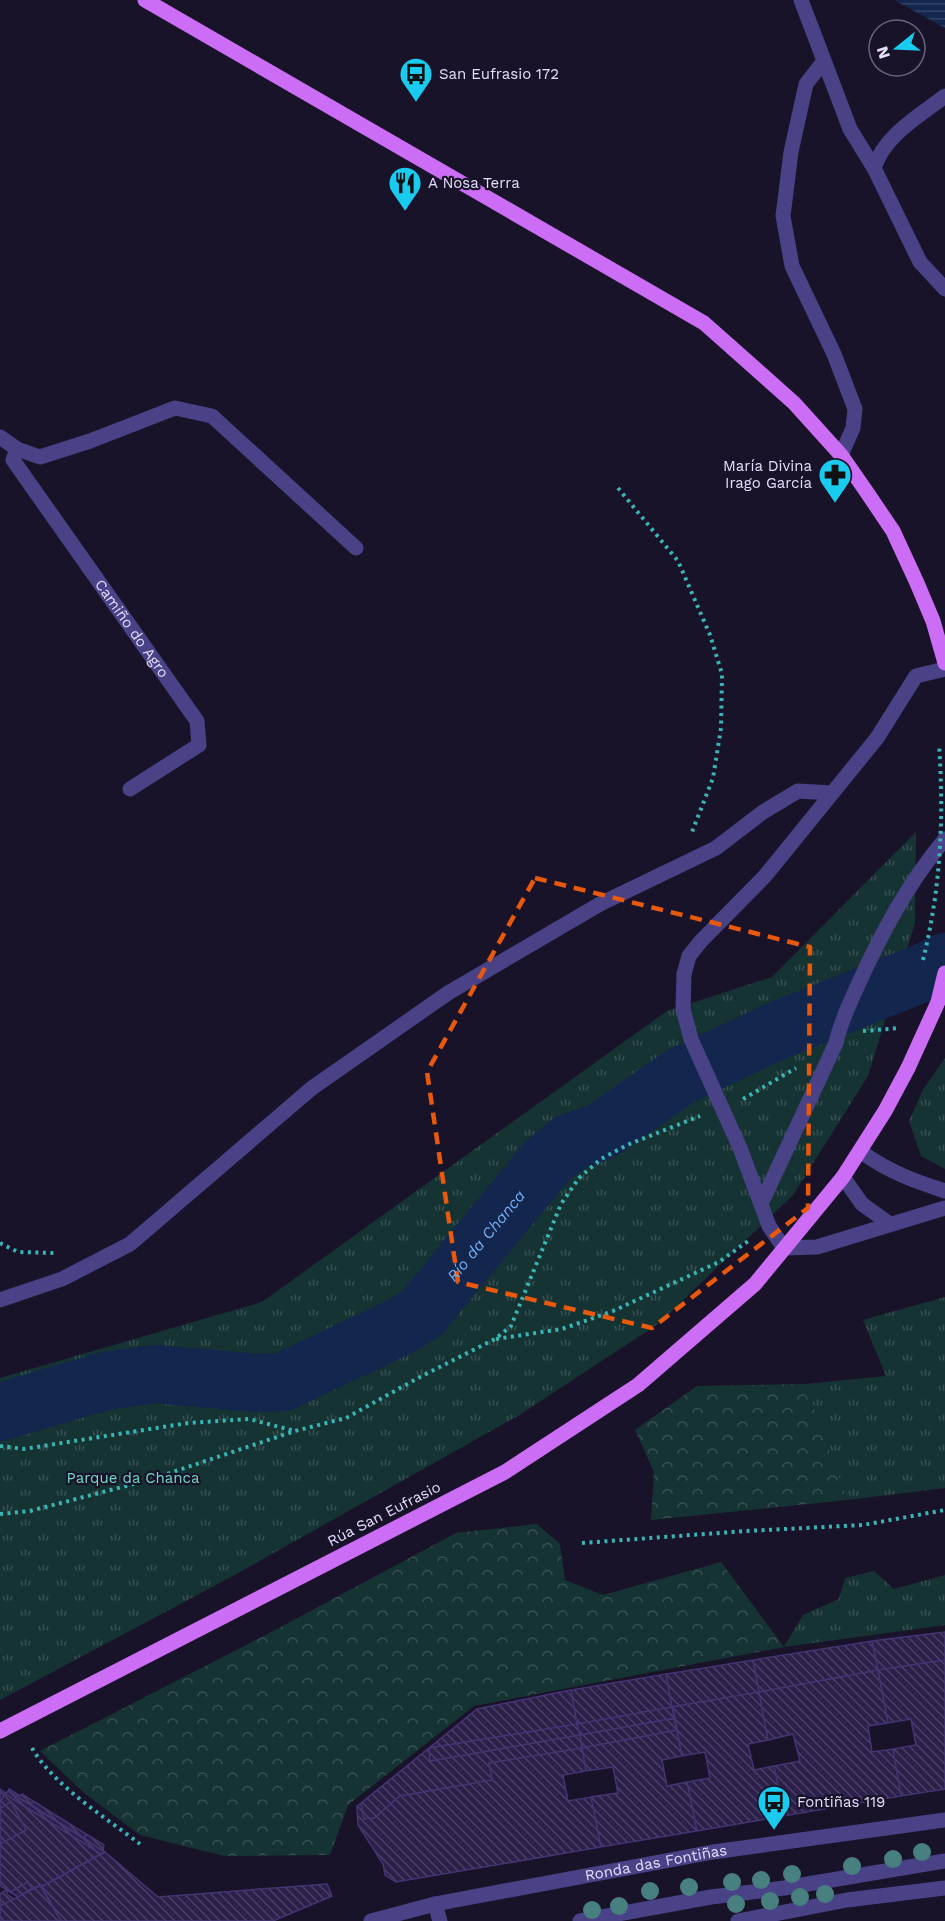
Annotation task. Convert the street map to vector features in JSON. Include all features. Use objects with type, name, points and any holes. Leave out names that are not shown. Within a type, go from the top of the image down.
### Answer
[{"type":"main road","points":[[145,0],[705,323],[794,403],[841,455],[893,531],[933,621],[945,663]]},
{"type":"main road","name":"Rúa San Eufrasio","points":[[0,1731],[506,1472],[638,1385],[755,1284],[843,1177],[908,1068],[938,1002],[945,973]]},
{"type":"street","points":[[801,0],[850,129],[874,168],[920,262],[945,289]]},
{"type":"street","points":[[824,62],[806,84],[791,152],[783,216],[792,266],[834,354],[855,409],[854,428],[841,455]]},
{"type":"street","points":[[874,168],[888,140],[945,96]]},
{"type":"street","points":[[0,437],[17,448],[40,457],[90,441],[175,408],[212,416],[356,548]]},
{"type":"street","name":"Camiño do Agro","points":[[17,448],[13,460],[197,721],[199,745],[130,789]]},
{"type":"street","points":[[945,669],[916,676],[877,738],[765,876],[689,956],[684,974],[683,1009],[691,1039],[740,1148],[769,1226],[784,1248],[817,1247],[945,1208]]},
{"type":"street","points":[[0,1300],[62,1279],[130,1244],[312,1088],[448,993],[600,904],[716,849],[763,812],[798,791],[832,793]]},
{"type":"street","points":[[761,1204],[876,945],[922,866],[945,839]]},
{"type":"street","points":[[860,1151],[905,1178],[945,1191]]},
{"type":"street","points":[[843,1177],[862,1204],[890,1224]]},
{"type":"street","name":"Ronda das Fontiñas","points":[[371,1921],[435,1904],[713,1852],[945,1820]]},
{"type":"street","points":[[580,1921],[711,1897],[784,1888],[945,1861]]},
{"type":"street","points":[[738,1921],[847,1900],[945,1888]]},
{"type":"street","points":[[435,1904],[440,1921]]},
{"type":"path","points":[[618,488],[678,561],[710,634],[722,674],[720,728],[713,778],[690,836],[686,862]]},
{"type":"path","points":[[922,966],[930,933],[940,857],[943,802],[939,744]]},
{"type":"path","points":[[837,1035],[902,1028],[905,1019]]},
{"type":"path","points":[[742,1099],[799,1066]]},
{"type":"path","points":[[0,1514],[30,1511],[149,1480],[295,1431],[346,1418],[495,1339],[511,1326],[561,1204],[579,1178],[601,1159],[627,1145],[710,1112]]},
{"type":"path","points":[[495,1339],[562,1329],[614,1311],[719,1262],[769,1226]]},
{"type":"path","points":[[0,1446],[24,1449],[188,1423],[249,1419],[295,1431]]},
{"type":"path","points":[[582,1543],[863,1525],[945,1510]]},
{"type":"path","points":[[32,1748],[41,1764],[62,1784],[140,1844]]},
{"type":"highlighted area","points":[[535,878],[810,947],[808,1208],[652,1328],[458,1282],[427,1072]]},
{"type":"green space","name":"Parque da Chanca","points":[[916,832],[915,923],[868,1076],[793,1195],[658,1324],[521,1414],[231,1577],[0,1700],[0,1378],[262,1302],[667,1011],[772,977]]},
{"type":"green space","points":[[945,1058],[945,1169],[921,1156],[909,1121],[923,1090]]},
{"type":"green space","points":[[945,1297],[945,1488],[847,1500],[806,1384],[886,1376],[863,1320]]},
{"type":"green space","points":[[806,1384],[847,1500],[651,1520],[654,1472],[635,1430],[697,1386]]},
{"type":"green space","points":[[537,1524],[560,1544],[565,1580],[603,1595],[721,1562],[784,1647],[474,1706],[348,1805],[330,1855],[224,1856],[140,1835],[83,1792],[40,1751],[262,1637],[456,1533]]},
{"type":"green space","points":[[874,1571],[894,1589],[945,1575],[945,1625],[784,1647],[803,1615],[839,1599],[845,1578]]},
{"type":"water","points":[[894,0],[945,0],[945,28]]},
{"type":"building","points":[[945,1632],[945,1660],[878,1670],[872,1641]]},
{"type":"building","points":[[872,1641],[878,1670],[759,1692],[753,1660]]},
{"type":"building","points":[[753,1660],[759,1692],[672,1707],[666,1674]]},
{"type":"building","points":[[945,1660],[945,1789],[901,1796],[893,1749],[916,1745],[911,1719],[888,1723],[878,1670]]},
{"type":"building","points":[[878,1670],[888,1723],[868,1726],[872,1752],[893,1749],[901,1796],[784,1816],[774,1766],[800,1761],[793,1734],[768,1740],[759,1692]]},
{"type":"building","points":[[666,1674],[672,1707],[577,1724],[571,1690]]},
{"type":"building","points":[[571,1690],[577,1724],[429,1748],[477,1709]]},
{"type":"building","points":[[759,1692],[768,1740],[748,1744],[754,1770],[774,1766],[784,1816],[697,1831],[687,1782],[710,1778],[705,1752],[682,1756],[672,1707]]},
{"type":"building","points":[[672,1707],[675,1718],[580,1735],[577,1724]]},
{"type":"building","points":[[675,1718],[677,1730],[582,1748],[580,1735]]},
{"type":"building","points":[[577,1724],[580,1735],[430,1761],[429,1748]]},
{"type":"building","points":[[677,1730],[682,1756],[662,1760],[667,1786],[687,1782],[697,1831],[601,1847],[591,1797],[618,1793],[613,1767],[586,1771],[582,1748]]},
{"type":"building","points":[[580,1735],[582,1748],[489,1763],[492,1780],[400,1796],[374,1818],[364,1819],[361,1803],[429,1748],[430,1761]]},
{"type":"building","points":[[582,1748],[586,1771],[563,1775],[568,1801],[591,1797],[601,1847],[396,1882],[385,1875],[383,1864],[358,1825],[357,1806],[361,1803],[364,1819],[374,1818],[400,1796],[492,1780],[489,1763]]},
{"type":"building","points":[[0,1789],[6,1793],[8,1791],[105,1852],[101,1854],[5,1794],[0,1803]]},
{"type":"building","points":[[9,1789],[33,1801],[31,1805],[8,1791]]},
{"type":"building","points":[[5,1794],[101,1854],[41,1887],[41,1885],[32,1889],[28,1882],[10,1892],[0,1886],[0,1844],[26,1830],[11,1802],[0,1808]]},
{"type":"building","points":[[33,1801],[86,1834],[84,1838],[31,1805]]},
{"type":"building","points":[[11,1802],[26,1830],[0,1844],[0,1808]]},
{"type":"building","points":[[86,1834],[104,1845],[103,1851],[84,1838]]},
{"type":"building","points":[[105,1852],[158,1897],[327,1884],[332,1896],[273,1921],[61,1921],[41,1887]]},
{"type":"building","points":[[28,1882],[32,1889],[18,1897],[10,1892]]},
{"type":"building","points":[[41,1885],[61,1921],[0,1921],[0,1906]]},
{"type":"building","points":[[6,1890],[8,1895],[14,1899],[0,1906],[0,1894]]},
{"type":"waterway","name":"Río da Chanca","points":[[0,1412],[105,1381],[155,1374],[258,1383],[283,1382],[401,1326],[421,1314],[547,1161],[569,1143],[602,1131],[679,1077],[776,1031],[945,962]]},
{"type":"place","name":"San Eufrasio 172","points":[[416,103]]},
{"type":"place","name":"A Nosa Terra","points":[[405,212]]},
{"type":"place","name":"María Divina Irago García","points":[[835,504]]},
{"type":"place","name":"Fontiñas 119","points":[[774,1831]]}]
